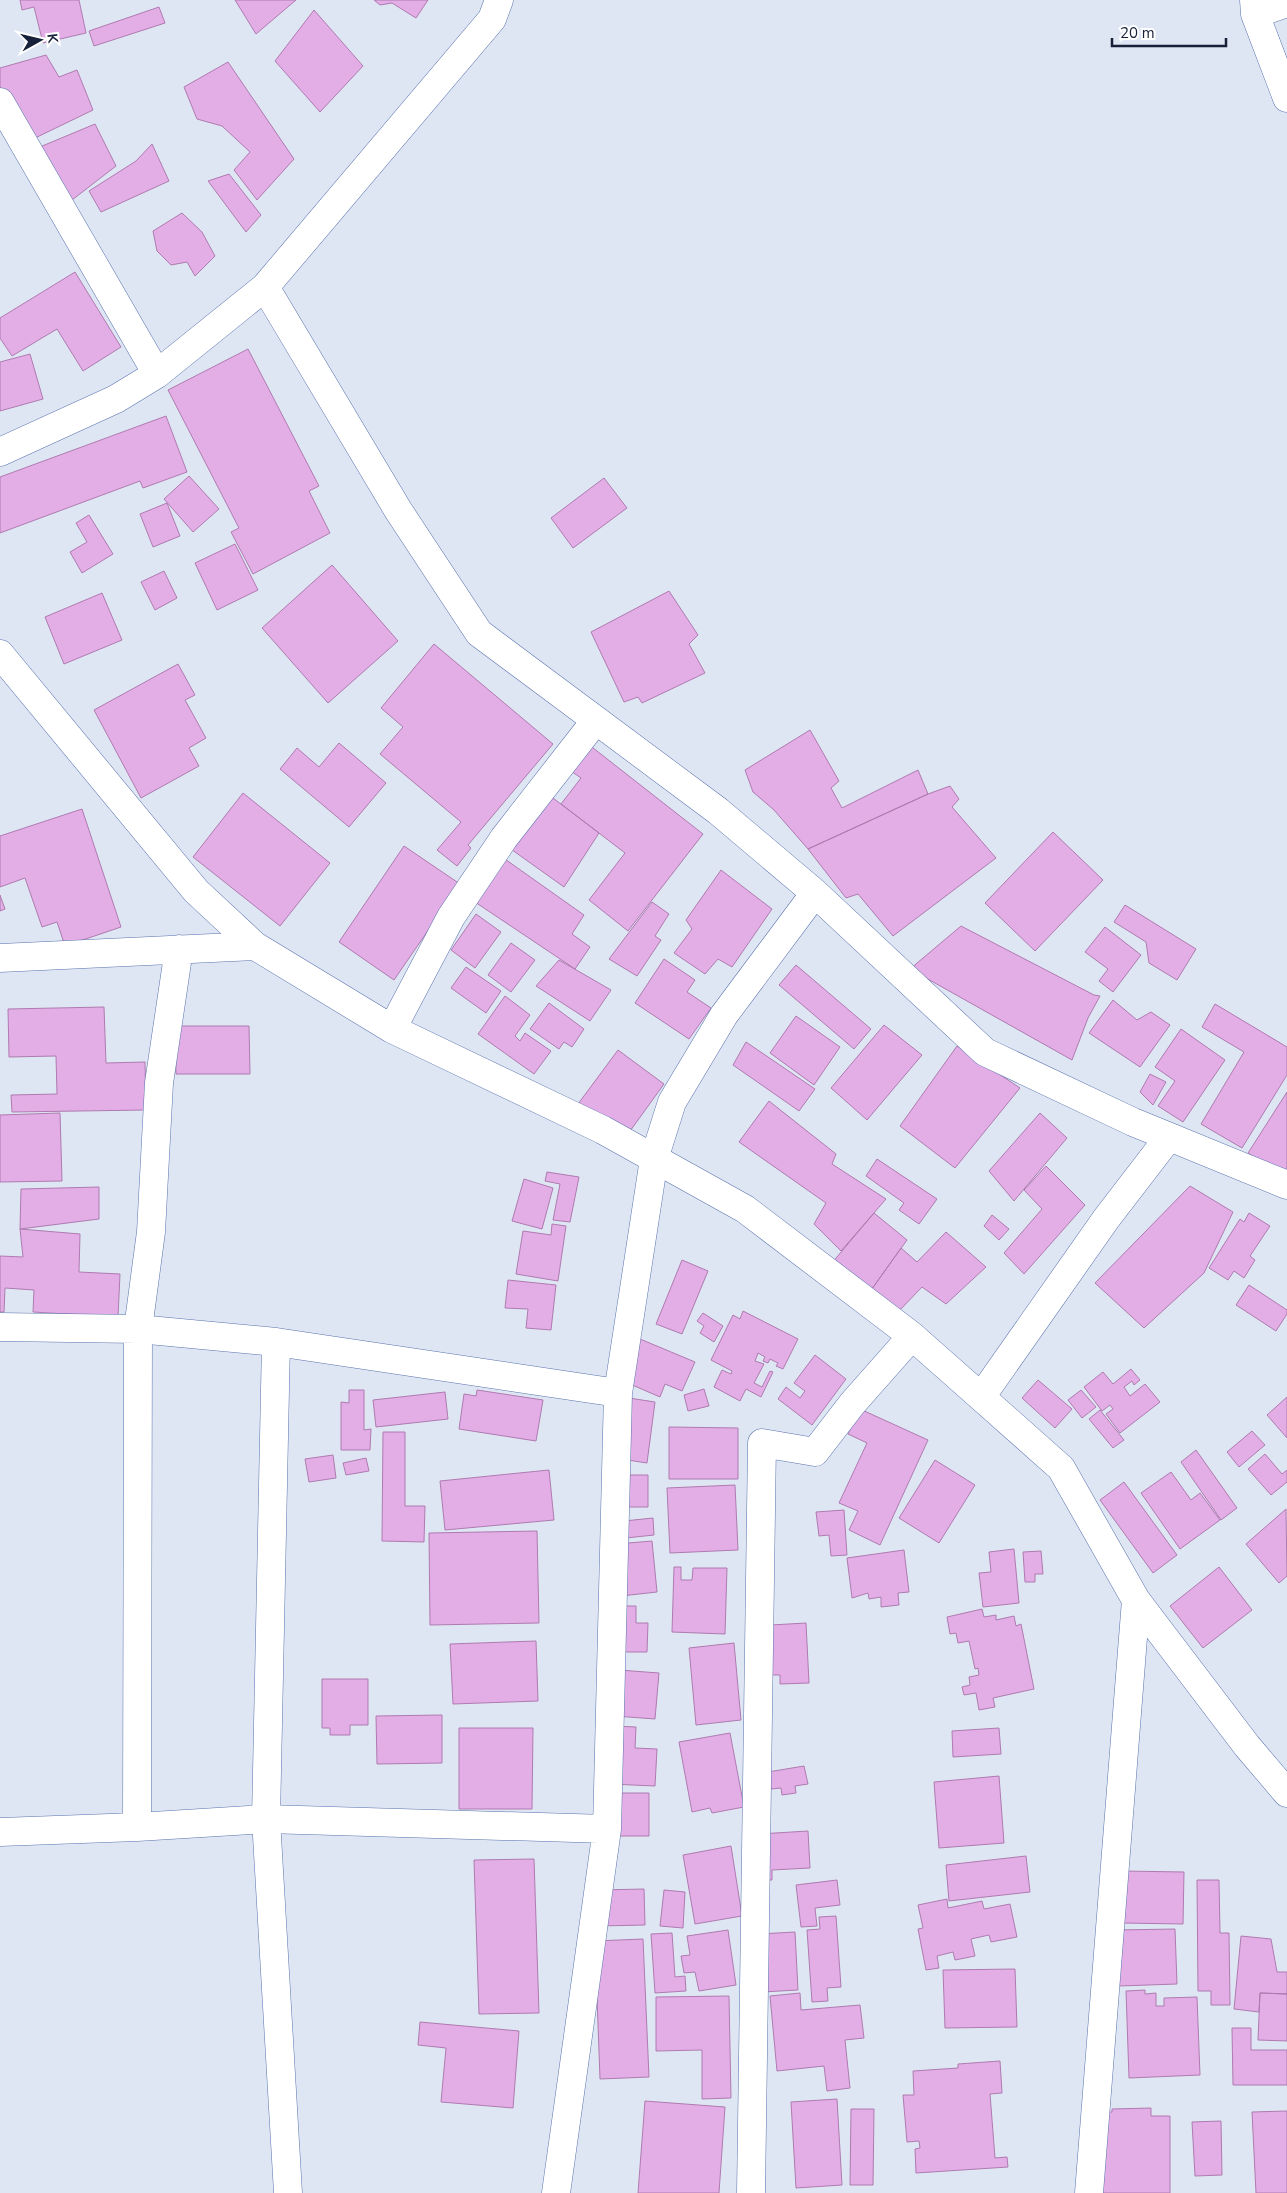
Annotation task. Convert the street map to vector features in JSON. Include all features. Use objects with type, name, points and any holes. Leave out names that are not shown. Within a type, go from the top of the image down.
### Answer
[{"type":"street","points":[[0,452],[116,400],[157,374],[265,287],[492,19],[499,0]]},
{"type":"street","points":[[1287,3],[1255,7],[1287,98]]},
{"type":"street","points":[[0,102],[157,374]]},
{"type":"street","points":[[265,287],[398,510],[479,633],[718,811],[815,893],[985,1052],[1133,1122],[1287,1185]]},
{"type":"street","points":[[0,654],[196,891],[256,946],[392,1028],[602,1130],[745,1209],[912,1336],[1062,1468],[1136,1600],[1247,1746],[1287,1793]]},
{"type":"street","points":[[392,1028],[451,917],[504,838],[596,720]]},
{"type":"street","points":[[556,2193],[606,1829],[618,1393],[654,1159],[672,1102],[724,1015],[815,893]]},
{"type":"street","points":[[0,958],[256,946]]},
{"type":"street","points":[[137,1827],[138,1329],[151,1232],[159,1083],[179,949]]},
{"type":"street","points":[[981,1397],[1106,1219],[1170,1137]]},
{"type":"street","points":[[0,1327],[138,1329],[276,1342],[618,1393]]},
{"type":"street","points":[[751,2193],[762,1442],[815,1452],[852,1404],[912,1336]]},
{"type":"street","points":[[276,1342],[266,1819],[288,2193]]},
{"type":"street","points":[[1090,2193],[1136,1600]]},
{"type":"street","points":[[0,1832],[137,1827],[266,1819],[606,1829]]},
{"type":"building","points":[[20,0],[79,0],[86,33],[43,43],[34,7],[22,10]]},
{"type":"building","points":[[235,0],[296,0],[256,34]]},
{"type":"building","points":[[374,0],[428,0],[416,18],[392,3],[380,5]]},
{"type":"building","points":[[159,7],[165,23],[94,46],[89,31]]},
{"type":"building","points":[[314,10],[363,66],[320,112],[275,61]]},
{"type":"building","points":[[46,55],[59,77],[77,70],[93,110],[31,140],[0,92],[0,68]]},
{"type":"building","points":[[228,62],[294,159],[257,200],[234,170],[250,152],[222,126],[197,119],[184,87]]},
{"type":"building","points":[[95,124],[116,166],[72,200],[35,149]]},
{"type":"building","points":[[152,144],[169,181],[101,212],[89,191],[136,161]]},
{"type":"building","points":[[229,174],[261,215],[246,232],[208,181]]},
{"type":"building","points":[[182,213],[202,232],[215,256],[195,276],[187,262],[171,265],[157,251],[153,231]]},
{"type":"building","points":[[75,272],[121,347],[83,371],[57,329],[12,356],[0,338],[0,318]]},
{"type":"building","points":[[248,349],[319,486],[309,491],[330,533],[253,574],[231,532],[239,528],[168,390]]},
{"type":"building","points":[[30,354],[43,399],[0,411],[0,362]]},
{"type":"building","points":[[166,416],[187,472],[143,488],[140,481],[0,533],[0,477]]},
{"type":"building","points":[[189,476],[219,509],[193,532],[164,499]]},
{"type":"building","points":[[604,478],[627,508],[573,548],[551,518]]},
{"type":"building","points":[[167,503],[180,536],[153,547],[140,514]]},
{"type":"building","points":[[89,515],[113,554],[82,573],[70,552],[87,542],[76,523]]},
{"type":"building","points":[[235,544],[258,590],[217,610],[195,563]]},
{"type":"building","points":[[332,565],[398,641],[328,703],[262,628]]},
{"type":"building","points":[[164,571],[177,598],[155,610],[141,582]]},
{"type":"building","points":[[669,591],[698,635],[689,644],[705,673],[642,703],[638,697],[624,702],[591,632]]},
{"type":"building","points":[[102,593],[122,640],[64,664],[45,617]]},
{"type":"building","points":[[434,644],[553,744],[468,845],[471,848],[457,866],[437,850],[461,822],[380,754],[403,727],[381,708]]},
{"type":"building","points":[[178,664],[195,695],[185,700],[206,738],[189,748],[199,766],[141,798],[94,710]]},
{"type":"building","points":[[810,730],[839,781],[831,788],[842,808],[918,770],[928,794],[808,849],[774,810],[753,792],[745,770]]},
{"type":"building","points":[[339,743],[386,783],[349,827],[280,769],[297,748],[319,767]]},
{"type":"building","points":[[588,744],[703,834],[628,931],[589,900],[625,853],[561,804],[581,778],[568,769]]},
{"type":"building","points":[[950,786],[959,799],[952,807],[996,858],[893,936],[858,894],[846,898],[808,849],[928,794]]},
{"type":"building","points":[[243,793],[330,863],[280,926],[193,857]]},
{"type":"building","points":[[549,795],[599,833],[564,887],[508,847]]},
{"type":"building","points":[[82,809],[121,927],[65,946],[57,922],[42,927],[25,878],[0,887],[0,836]]},
{"type":"building","points":[[1053,832],[1103,880],[1035,951],[985,903]]},
{"type":"building","points":[[404,846],[460,884],[394,980],[339,942]]},
{"type":"building","points":[[502,857],[584,915],[572,934],[590,947],[575,969],[472,900]]},
{"type":"building","points":[[721,870],[772,909],[732,967],[718,959],[705,974],[674,953],[692,929],[686,920]]},
{"type":"building","points":[[0,895],[5,909],[0,911]]},
{"type":"building","points":[[652,902],[669,914],[655,936],[661,940],[637,976],[609,959]]},
{"type":"building","points":[[1125,905],[1196,949],[1177,980],[1149,963],[1146,942],[1114,922]]},
{"type":"building","points":[[476,914],[501,932],[475,968],[451,950]]},
{"type":"building","points":[[961,926],[1094,995],[1100,996],[1088,1018],[1072,1060],[910,969]]},
{"type":"building","points":[[1105,927],[1141,955],[1113,992],[1099,981],[1108,969],[1085,952]]},
{"type":"building","points":[[511,943],[535,960],[511,992],[488,975]]},
{"type":"building","points":[[664,959],[695,980],[687,992],[711,1008],[689,1039],[635,1003]]},
{"type":"building","points":[[559,960],[611,990],[590,1021],[536,986]]},
{"type":"building","points":[[796,965],[871,1029],[854,1049],[779,985]]},
{"type":"building","points":[[466,967],[501,991],[486,1013],[451,988]]},
{"type":"building","points":[[505,996],[530,1015],[515,1036],[520,1041],[525,1033],[551,1051],[534,1074],[478,1034]]},
{"type":"building","points":[[1113,1000],[1137,1020],[1151,1012],[1170,1025],[1140,1067],[1089,1033]]},
{"type":"building","points":[[549,1003],[584,1029],[572,1047],[564,1042],[559,1049],[530,1029]]},
{"type":"building","points":[[1215,1004],[1287,1047],[1287,1075],[1242,1148],[1201,1124],[1244,1052],[1202,1027]]},
{"type":"building","points":[[104,1007],[106,1063],[145,1062],[146,1110],[12,1112],[11,1095],[57,1094],[56,1056],[9,1057],[8,1009]]},
{"type":"building","points":[[796,1016],[840,1047],[814,1085],[770,1053]]},
{"type":"building","points":[[884,1025],[922,1055],[867,1120],[831,1088]]},
{"type":"building","points":[[175,1026],[249,1026],[250,1074],[176,1074]]},
{"type":"building","points":[[1181,1029],[1225,1060],[1183,1122],[1158,1106],[1175,1081],[1155,1067]]},
{"type":"building","points":[[746,1042],[815,1089],[799,1111],[733,1065]]},
{"type":"building","points":[[957,1046],[1020,1088],[955,1168],[900,1126]]},
{"type":"building","points":[[618,1050],[664,1084],[625,1138],[578,1104]]},
{"type":"building","points":[[1150,1074],[1166,1082],[1153,1105],[1140,1092]]},
{"type":"building","points":[[1287,1092],[1287,1176],[1286,1177],[1248,1153]]},
{"type":"building","points":[[769,1101],[836,1154],[832,1164],[886,1199],[841,1251],[814,1224],[826,1203],[739,1142]]},
{"type":"building","points":[[60,1113],[62,1181],[0,1182],[0,1115]]},
{"type":"building","points":[[1040,1113],[1067,1138],[1014,1201],[989,1171]]},
{"type":"building","points":[[877,1159],[937,1199],[919,1224],[899,1210],[904,1203],[866,1176]]},
{"type":"building","points":[[1046,1166],[1085,1205],[1024,1274],[1004,1253],[1042,1209],[1024,1190]]},
{"type":"building","points":[[547,1172],[579,1177],[570,1222],[553,1220],[560,1184],[545,1181]]},
{"type":"building","points":[[524,1179],[553,1188],[542,1229],[512,1221]]},
{"type":"building","points":[[1190,1186],[1233,1212],[1204,1273],[1144,1328],[1095,1283]]},
{"type":"building","points":[[99,1187],[99,1219],[20,1229],[21,1189]]},
{"type":"building","points":[[874,1213],[907,1240],[869,1293],[831,1264]]},
{"type":"building","points":[[1249,1213],[1270,1226],[1250,1256],[1255,1260],[1244,1278],[1234,1271],[1228,1280],[1209,1268],[1240,1219],[1244,1222]]},
{"type":"building","points":[[992,1215],[1009,1229],[999,1240],[984,1226]]},
{"type":"building","points":[[552,1224],[566,1226],[558,1281],[516,1274],[523,1231],[551,1235]]},
{"type":"building","points":[[20,1229],[80,1234],[79,1272],[120,1274],[118,1317],[33,1312],[34,1290],[5,1288],[4,1312],[0,1312],[0,1256],[23,1257]]},
{"type":"building","points":[[946,1232],[986,1267],[946,1304],[922,1287],[898,1312],[869,1293],[901,1248],[917,1262]]},
{"type":"building","points":[[682,1260],[708,1271],[682,1334],[656,1324]]},
{"type":"building","points":[[508,1280],[556,1285],[551,1330],[526,1328],[528,1309],[505,1308]]},
{"type":"building","points":[[1249,1285],[1287,1310],[1287,1314],[1276,1331],[1236,1305]]},
{"type":"building","points":[[743,1311],[798,1339],[783,1369],[776,1366],[778,1363],[770,1359],[768,1363],[763,1361],[765,1357],[758,1353],[755,1361],[764,1364],[754,1383],[762,1387],[770,1371],[773,1372],[761,1397],[746,1389],[740,1401],[714,1387],[722,1370],[731,1374],[732,1371],[711,1360],[733,1315],[740,1319]]},
{"type":"building","points":[[703,1313],[723,1326],[714,1342],[700,1333],[704,1326],[697,1321]]},
{"type":"building","points":[[640,1339],[695,1362],[682,1391],[665,1384],[660,1397],[623,1381]]},
{"type":"building","points":[[815,1355],[846,1379],[812,1425],[778,1399],[786,1387],[800,1398],[805,1391],[794,1383]]},
{"type":"building","points":[[1131,1369],[1140,1380],[1134,1385],[1132,1381],[1124,1387],[1130,1396],[1145,1384],[1160,1402],[1120,1433],[1106,1414],[1113,1409],[1110,1405],[1102,1411],[1084,1387],[1103,1372],[1113,1384]]},
{"type":"building","points":[[1038,1380],[1072,1409],[1055,1428],[1022,1398]]},
{"type":"building","points":[[704,1389],[709,1406],[688,1411],[684,1395]]},
{"type":"building","points":[[349,1390],[364,1390],[364,1430],[371,1429],[370,1450],[341,1450],[341,1402],[349,1403]]},
{"type":"building","points":[[477,1390],[543,1400],[536,1441],[459,1429],[464,1394],[476,1396]]},
{"type":"building","points":[[1081,1390],[1096,1407],[1082,1418],[1068,1400]]},
{"type":"building","points":[[445,1392],[448,1419],[376,1427],[373,1400]]},
{"type":"building","points":[[1287,1397],[1287,1438],[1267,1415]]},
{"type":"building","points":[[629,1398],[655,1402],[647,1463],[621,1459]]},
{"type":"building","points":[[860,1409],[928,1440],[880,1545],[849,1530],[858,1511],[839,1503],[867,1443],[848,1434]]},
{"type":"building","points":[[1100,1410],[1124,1440],[1113,1448],[1089,1419]]},
{"type":"building","points":[[669,1427],[738,1428],[738,1479],[669,1479]]},
{"type":"building","points":[[1252,1431],[1265,1445],[1239,1467],[1227,1452]]},
{"type":"building","points":[[383,1432],[405,1432],[405,1506],[425,1506],[424,1542],[382,1541]]},
{"type":"building","points":[[1196,1450],[1237,1508],[1221,1520],[1181,1462]]},
{"type":"building","points":[[1265,1454],[1282,1474],[1287,1470],[1287,1482],[1271,1495],[1248,1469]]},
{"type":"building","points":[[333,1455],[336,1478],[309,1482],[305,1459]]},
{"type":"building","points":[[366,1458],[369,1471],[346,1475],[343,1463]]},
{"type":"building","points":[[935,1460],[975,1485],[939,1543],[899,1518]]},
{"type":"building","points":[[549,1470],[554,1520],[445,1530],[440,1481]]},
{"type":"building","points":[[1171,1472],[1191,1500],[1200,1493],[1220,1520],[1180,1549],[1141,1493]]},
{"type":"building","points":[[624,1475],[648,1475],[648,1507],[623,1507]]},
{"type":"building","points":[[1124,1482],[1177,1555],[1153,1573],[1100,1500]]},
{"type":"building","points":[[735,1485],[738,1550],[670,1553],[667,1488]]},
{"type":"building","points":[[1286,1509],[1287,1576],[1279,1583],[1246,1544]]},
{"type":"building","points":[[844,1510],[847,1555],[831,1556],[829,1535],[819,1536],[816,1512]]},
{"type":"building","points":[[653,1518],[654,1535],[626,1538],[624,1521]]},
{"type":"building","points":[[537,1531],[539,1623],[430,1625],[429,1533]]},
{"type":"building","points":[[652,1541],[657,1592],[621,1596],[616,1544]]},
{"type":"building","points":[[1014,1549],[1019,1603],[983,1607],[979,1573],[991,1572],[989,1552]]},
{"type":"building","points":[[904,1550],[909,1592],[898,1593],[899,1605],[881,1607],[881,1597],[869,1599],[868,1593],[852,1598],[847,1558]]},
{"type":"building","points":[[1041,1551],[1043,1574],[1035,1574],[1035,1582],[1025,1582],[1023,1552]]},
{"type":"building","points":[[674,1567],[681,1567],[681,1580],[692,1580],[693,1568],[727,1568],[725,1634],[672,1632]]},
{"type":"building","points":[[1219,1567],[1252,1610],[1203,1648],[1170,1606]]},
{"type":"building","points":[[624,1606],[636,1606],[636,1623],[648,1623],[647,1652],[615,1652]]},
{"type":"building","points":[[982,1609],[984,1617],[996,1615],[996,1620],[1014,1616],[1016,1626],[1021,1624],[1034,1689],[993,1698],[995,1707],[979,1710],[976,1693],[964,1695],[962,1687],[970,1685],[969,1677],[979,1675],[978,1668],[975,1669],[969,1641],[958,1643],[956,1633],[950,1634],[947,1617]]},
{"type":"building","points":[[806,1623],[809,1683],[780,1684],[780,1675],[772,1675],[771,1625]]},
{"type":"building","points":[[536,1641],[538,1701],[453,1704],[450,1644]]},
{"type":"building","points":[[734,1643],[741,1720],[696,1725],[689,1648]]},
{"type":"building","points":[[619,1670],[659,1673],[655,1719],[615,1716]]},
{"type":"building","points":[[322,1679],[368,1679],[368,1725],[350,1725],[350,1735],[330,1735],[330,1728],[322,1728]]},
{"type":"building","points":[[442,1715],[442,1763],[377,1764],[376,1716]]},
{"type":"building","points":[[613,1726],[636,1727],[635,1748],[657,1749],[655,1786],[610,1784]]},
{"type":"building","points":[[459,1728],[533,1728],[532,1809],[459,1809]]},
{"type":"building","points":[[999,1728],[1001,1754],[953,1757],[952,1731]]},
{"type":"building","points":[[730,1733],[744,1807],[712,1813],[710,1808],[692,1812],[679,1742]]},
{"type":"building","points":[[804,1766],[808,1784],[795,1786],[796,1793],[782,1795],[781,1788],[771,1789],[768,1772]]},
{"type":"building","points":[[999,1776],[1004,1843],[939,1848],[934,1782]]},
{"type":"building","points":[[612,1793],[649,1793],[649,1836],[612,1836]]},
{"type":"building","points":[[808,1831],[810,1868],[772,1870],[772,1880],[761,1880],[759,1834]]},
{"type":"building","points":[[731,1846],[742,1916],[695,1924],[683,1855]]},
{"type":"building","points":[[1026,1856],[1030,1892],[949,1901],[946,1865]]},
{"type":"building","points":[[534,1859],[539,2013],[479,2014],[474,1860]]},
{"type":"building","points":[[1123,1871],[1184,1872],[1183,1924],[1121,1923]]},
{"type":"building","points":[[837,1880],[840,1905],[815,1908],[817,1926],[801,1927],[796,1885]]},
{"type":"building","points":[[1197,1880],[1219,1880],[1220,1933],[1229,1933],[1230,2005],[1211,2005],[1211,1991],[1198,1991]]},
{"type":"building","points":[[644,1889],[645,1925],[599,1926],[599,1890]]},
{"type":"building","points":[[664,1890],[685,1892],[683,1928],[660,1926]]},
{"type":"building","points":[[947,1899],[948,1908],[982,1901],[984,1909],[1010,1904],[1017,1937],[991,1942],[989,1935],[971,1939],[975,1956],[955,1960],[953,1952],[937,1956],[939,1968],[926,1970],[918,1929],[923,1928],[918,1905]]},
{"type":"building","points":[[836,1916],[841,1987],[827,1988],[828,2001],[812,2002],[807,1930],[820,1929],[819,1917]]},
{"type":"building","points":[[1175,1929],[1177,1984],[1119,1986],[1117,1930]]},
{"type":"building","points":[[728,1930],[736,1985],[699,1991],[695,1972],[684,1973],[681,1956],[690,1955],[687,1936]]},
{"type":"building","points":[[795,1932],[798,1990],[762,1992],[759,1934]]},
{"type":"building","points":[[672,1933],[675,1977],[685,1976],[686,1991],[655,1993],[651,1934]]},
{"type":"building","points":[[1241,1936],[1271,1939],[1277,1972],[1287,1972],[1287,1994],[1260,1993],[1259,2012],[1234,2009]]},
{"type":"building","points":[[643,1939],[649,2077],[600,2079],[595,1941]]},
{"type":"building","points":[[1015,1969],[1017,2027],[945,2028],[943,1970]]},
{"type":"building","points":[[1145,1990],[1145,1994],[1156,1993],[1156,2006],[1164,2006],[1164,1998],[1197,1997],[1200,2075],[1129,2078],[1126,1991]]},
{"type":"building","points":[[800,1993],[801,2010],[860,2005],[864,2038],[845,2040],[850,2088],[827,2091],[824,2066],[777,2071],[770,1996]]},
{"type":"building","points":[[1260,1993],[1287,1994],[1287,2041],[1258,2040]]},
{"type":"building","points":[[729,1996],[731,2098],[702,2099],[702,2050],[656,2051],[656,1997]]},
{"type":"building","points":[[420,2022],[519,2031],[513,2108],[441,2102],[446,2048],[418,2045]]},
{"type":"building","points":[[1232,2028],[1251,2028],[1251,2050],[1287,2050],[1287,2085],[1233,2085]]},
{"type":"building","points":[[1000,2061],[1002,2093],[990,2094],[995,2158],[1007,2157],[1008,2167],[916,2173],[915,2149],[920,2148],[919,2141],[907,2142],[903,2095],[914,2095],[913,2071],[958,2068],[958,2064]]},
{"type":"building","points":[[837,2099],[842,2185],[796,2188],[791,2102]]},
{"type":"building","points":[[645,2101],[725,2107],[719,2193],[638,2193]]},
{"type":"building","points":[[1151,2108],[1151,2116],[1170,2116],[1170,2193],[1100,2193],[1100,2112],[1112,2112],[1112,2109]]},
{"type":"building","points":[[851,2109],[874,2109],[873,2185],[850,2185]]},
{"type":"building","points":[[1287,2111],[1287,2193],[1256,2193],[1252,2112]]},
{"type":"building","points":[[1221,2121],[1222,2175],[1195,2176],[1192,2122]]}]
